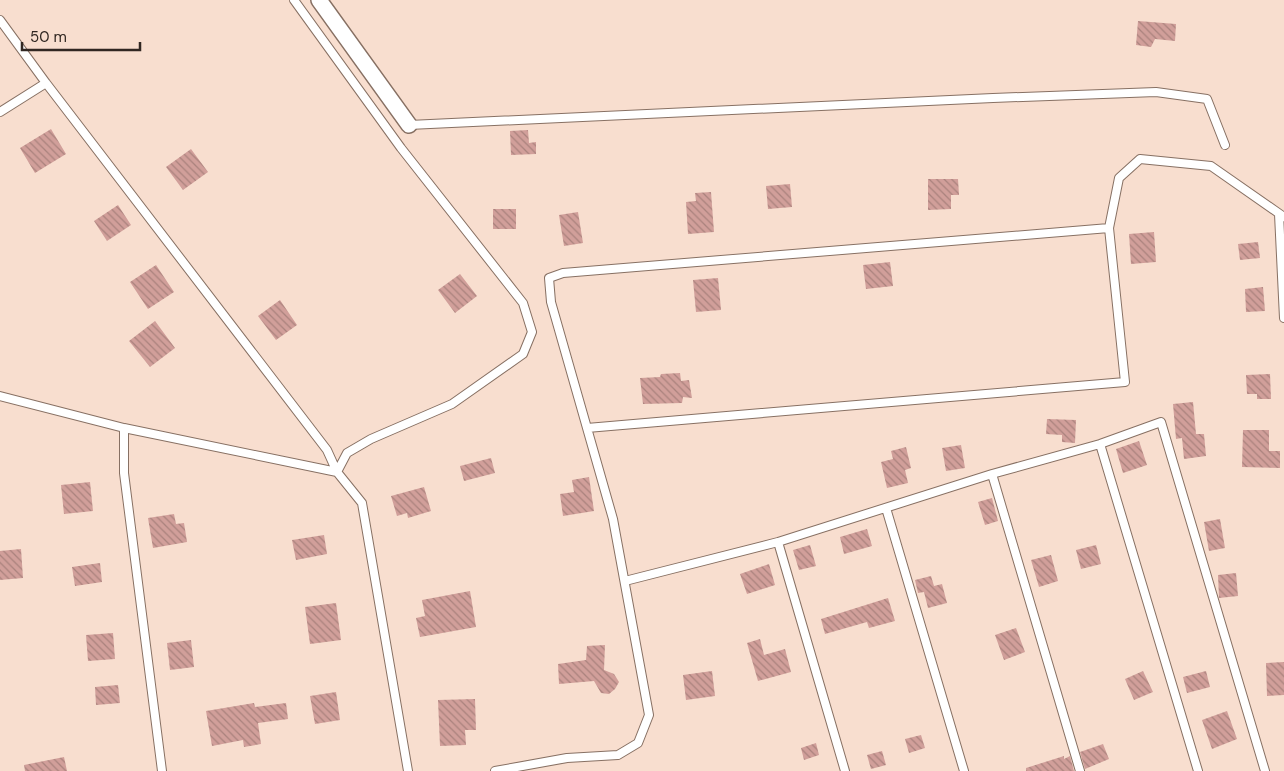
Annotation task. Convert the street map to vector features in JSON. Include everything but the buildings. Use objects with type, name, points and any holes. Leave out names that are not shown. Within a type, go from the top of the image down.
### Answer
[{"type":"street","points":[[319,0],[409,125]]},
{"type":"lane","points":[[294,0],[401,148],[523,303],[532,332],[523,354],[452,404],[371,439],[347,453],[337,472]]},
{"type":"lane","points":[[0,20],[327,450],[337,472],[362,503],[408,771]]},
{"type":"lane","points":[[0,112],[46,82]]},
{"type":"lane","points":[[409,125],[1156,92],[1207,99],[1224,145]]},
{"type":"lane","points":[[587,428],[1126,382],[1109,228],[1119,178],[1140,159],[1211,166],[1282,215],[1284,318]]},
{"type":"lane","points":[[495,771],[567,758],[618,755],[638,743],[649,715],[613,519],[551,302],[549,278],[573,272],[1109,228]]},
{"type":"lane","points":[[0,396],[124,428],[337,472]]},
{"type":"lane","points":[[625,581],[778,542],[992,474],[1100,444],[1161,422],[1264,771]]},
{"type":"lane","points":[[124,428],[124,473],[162,771]]},
{"type":"lane","points":[[1100,444],[1198,771]]},
{"type":"lane","points":[[992,474],[1080,771]]},
{"type":"lane","points":[[886,508],[964,771]]},
{"type":"lane","points":[[778,542],[846,771]]}]
